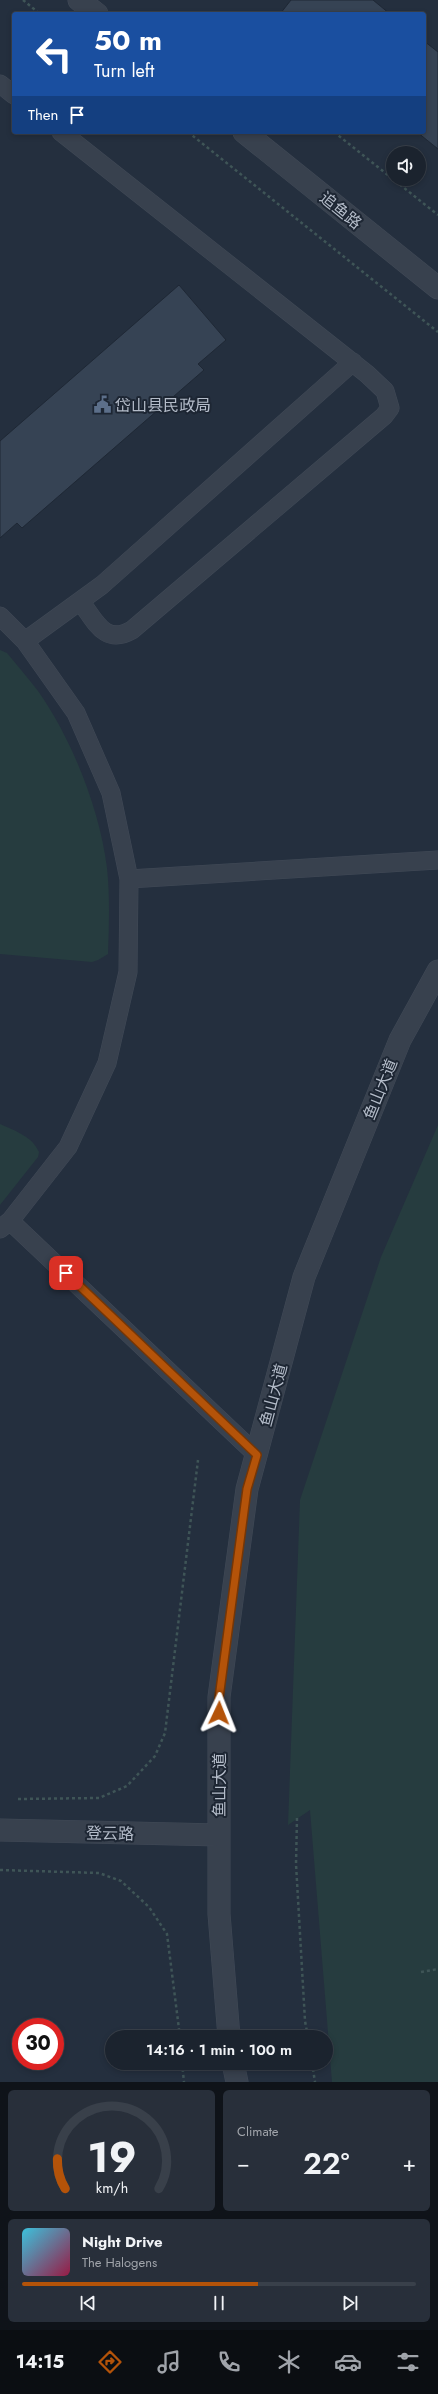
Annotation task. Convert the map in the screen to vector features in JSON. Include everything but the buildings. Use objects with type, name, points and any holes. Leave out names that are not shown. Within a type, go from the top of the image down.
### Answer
[{"type":"street","points":[[79,0],[94,12]]},
{"type":"street","name":"追鱼路","points":[[246,134],[438,288]]},
{"type":"street","name":"鱼山大道","points":[[228,2030],[219,1914],[219,1698],[247,1489],[304,1277],[400,1040],[438,971]]},
{"type":"street","name":"登云路","points":[[0,1830],[220,1835]]},
{"type":"street","points":[[234,2070],[237,2082]]},
{"type":"lane","points":[[0,84],[12,93]]},
{"type":"lane","points":[[63,134],[353,362],[385,391],[390,408],[384,416],[132,630],[122,636],[112,636],[104,631],[80,601]]},
{"type":"lane","points":[[25,641],[102,585],[353,362]]},
{"type":"lane","points":[[0,616],[25,641],[76,713],[111,793],[129,879],[128,972],[107,1063],[68,1147],[5,1225],[257,1455]]},
{"type":"lane","points":[[129,879],[438,860]]},
{"type":"path","points":[[22,0],[37,12]]},
{"type":"path","points":[[190,134],[438,332]]},
{"type":"path","points":[[337,134],[438,215]]},
{"type":"path","points":[[15,1799],[100,1798],[127,1786],[155,1756],[165,1734],[198,1460]]},
{"type":"path","points":[[297,1818],[296,1864],[307,2030]]},
{"type":"path","points":[[0,1870],[99,1873],[121,1881],[149,1907],[167,1934],[179,2030]]},
{"type":"path","points":[[421,1972],[438,1969]]},
{"type":"path","points":[[183,2070],[184,2082]]},
{"type":"path","points":[[313,2070],[315,2082]]},
{"type":"green space","points":[[0,650],[7,653],[38,691],[50,710],[73,753],[91,799],[98,823],[107,868],[109,911],[108,954],[92,962],[0,954]]},
{"type":"green space","points":[[0,1124],[28,1138],[36,1146],[39,1152],[38,1157],[0,1205]]},
{"type":"green space","points":[[438,1125],[438,2082],[332,2082],[331,2070],[333,2070],[333,2030],[328,2030],[310,1810],[288,1825],[300,1500],[381,1257]]},
{"type":"place","name":"岱山县民政局","points":[[102,405]]},
{"type":"route","points":[[66,1273],[257,1455],[247,1489],[219,1698],[219,1713]]}]
